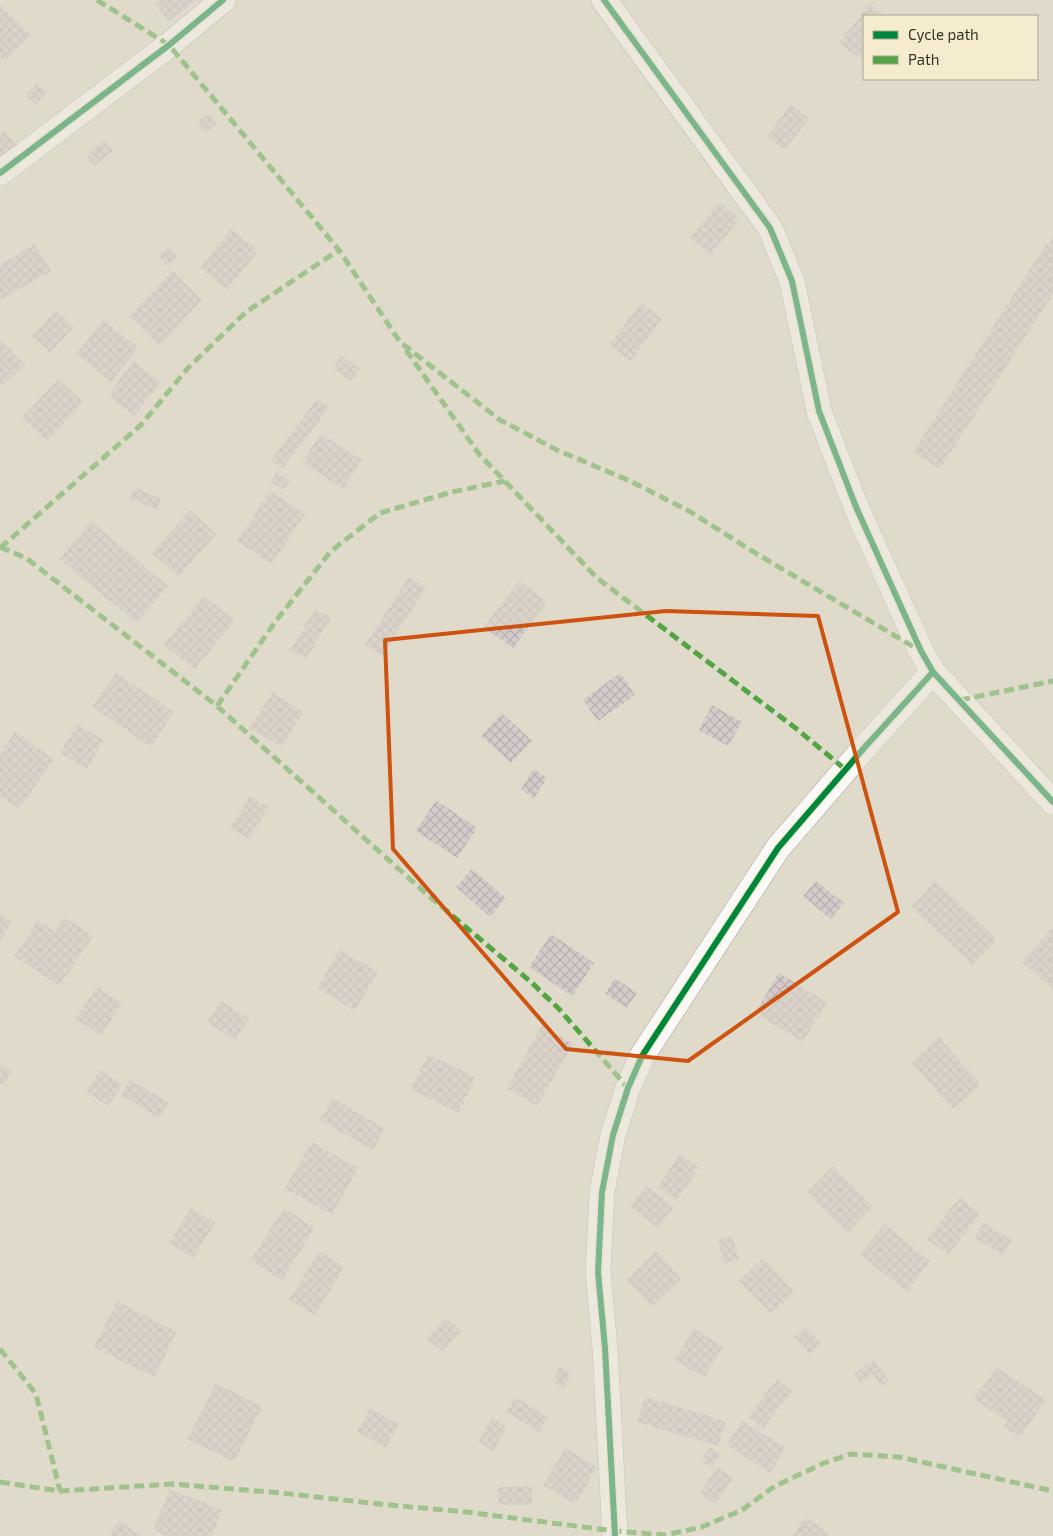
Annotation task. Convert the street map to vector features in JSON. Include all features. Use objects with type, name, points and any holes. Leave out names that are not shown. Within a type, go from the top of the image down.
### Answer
[{"type":"street","points":[[0,173],[169,45],[223,0]]},
{"type":"street","points":[[604,0],[770,228],[792,281],[819,411],[856,507],[921,651],[933,672],[1053,802]]},
{"type":"street","points":[[616,1536],[605,1348],[598,1272],[602,1192],[613,1135],[628,1088],[642,1056],[778,848],[865,746],[933,672]]},
{"type":"highlighted area","points":[[666,611],[818,616],[898,912],[688,1061],[566,1049],[393,849],[385,640]]},
{"type":"building","points":[[161,0],[196,0],[169,21],[155,4]]},
{"type":"building","points":[[0,4],[31,35],[5,61],[0,56]]},
{"type":"building","points":[[869,4],[884,15],[863,15],[863,60],[839,43]]},
{"type":"building","points":[[36,84],[47,92],[36,105],[26,96]]},
{"type":"building","points":[[791,104],[809,118],[785,150],[767,136]]},
{"type":"building","points":[[209,113],[217,124],[205,133],[197,123]]},
{"type":"building","points":[[4,131],[16,146],[0,159],[0,134]]},
{"type":"building","points":[[105,140],[113,151],[94,166],[86,155]]},
{"type":"building","points":[[719,202],[739,219],[711,255],[690,238]]},
{"type":"building","points":[[231,229],[258,251],[227,290],[200,268]]},
{"type":"building","points":[[1053,237],[1053,294],[940,469],[913,452],[1046,244],[1048,245]]},
{"type":"building","points":[[35,244],[51,271],[1,300],[0,265]]},
{"type":"building","points":[[168,248],[177,257],[168,267],[159,257]]},
{"type":"building","points":[[172,271],[202,300],[159,346],[130,316]]},
{"type":"building","points":[[641,303],[662,319],[631,361],[609,345]]},
{"type":"building","points":[[56,310],[74,327],[50,353],[32,336]]},
{"type":"building","points":[[104,320],[138,348],[111,382],[76,354]]},
{"type":"building","points":[[0,340],[25,365],[0,388]]},
{"type":"building","points":[[341,356],[360,368],[351,381],[333,369]]},
{"type":"building","points":[[134,361],[160,383],[134,416],[108,395]]},
{"type":"building","points":[[58,379],[83,402],[47,441],[22,418]]},
{"type":"building","points":[[317,399],[329,408],[282,469],[271,460]]},
{"type":"building","points":[[321,434],[362,460],[343,489],[302,462]]},
{"type":"building","points":[[277,472],[290,481],[283,490],[270,482]]},
{"type":"building","points":[[135,487],[161,499],[156,510],[130,498]]},
{"type":"building","points":[[270,491],[305,514],[272,564],[237,541]]},
{"type":"building","points":[[190,510],[216,534],[179,577],[152,553]]},
{"type":"building","points":[[91,521],[168,586],[137,623],[59,559]]},
{"type":"building","points":[[409,577],[426,588],[382,656],[365,645]]},
{"type":"building","points":[[519,581],[547,602],[513,648],[484,627]]},
{"type":"building","points":[[204,596],[235,620],[195,669],[164,645]]},
{"type":"building","points":[[315,609],[331,618],[306,659],[290,650]]},
{"type":"building","points":[[116,673],[174,712],[151,747],[92,707]]},
{"type":"building","points":[[620,673],[635,695],[598,721],[583,700]]},
{"type":"building","points":[[272,692],[303,712],[282,747],[250,728]]},
{"type":"building","points":[[712,705],[742,722],[728,746],[699,730]]},
{"type":"building","points":[[502,713],[532,741],[511,763],[481,736]]},
{"type":"building","points":[[77,724],[104,740],[87,769],[60,753]]},
{"type":"building","points":[[15,732],[54,759],[19,809],[0,796],[0,754]]},
{"type":"building","points":[[534,769],[547,778],[534,798],[521,789]]},
{"type":"building","points":[[250,796],[269,807],[249,839],[230,828]]},
{"type":"building","points":[[436,800],[477,828],[457,858],[416,831]]},
{"type":"building","points":[[472,869],[506,898],[490,917],[456,887]]},
{"type":"building","points":[[816,881],[844,903],[831,919],[803,896]]},
{"type":"building","points":[[935,881],[997,939],[973,965],[911,907]]},
{"type":"building","points":[[0,915],[12,922],[0,942]]},
{"type":"building","points":[[64,917],[93,936],[60,986],[14,956],[38,921],[55,932]]},
{"type":"building","points":[[1051,929],[1053,930],[1053,989],[1022,962]]},
{"type":"building","points":[[551,934],[594,963],[572,996],[529,967]]},
{"type":"building","points":[[340,950],[378,972],[355,1011],[317,988]]},
{"type":"building","points":[[779,973],[827,1002],[803,1042],[755,1013]]},
{"type":"building","points":[[615,978],[637,993],[627,1008],[605,994]]},
{"type":"building","points":[[97,987],[122,1003],[101,1036],[75,1019]]},
{"type":"building","points":[[221,1001],[249,1018],[235,1040],[207,1022]]},
{"type":"building","points":[[542,1026],[573,1044],[537,1106],[507,1088]]},
{"type":"building","points":[[939,1037],[981,1085],[953,1109],[911,1062]]},
{"type":"building","points":[[428,1054],[476,1077],[458,1113],[411,1090]]},
{"type":"building","points":[[1,1065],[12,1072],[3,1085],[0,1083]]},
{"type":"building","points":[[100,1070],[122,1084],[109,1106],[87,1093]]},
{"type":"building","points":[[130,1080],[169,1102],[160,1118],[121,1095]]},
{"type":"building","points":[[333,1098],[385,1129],[373,1150],[320,1120]]},
{"type":"building","points":[[312,1142],[358,1168],[332,1215],[285,1188]]},
{"type":"building","points":[[680,1154],[699,1168],[677,1200],[658,1187]]},
{"type":"building","points":[[833,1166],[873,1206],[847,1233],[807,1193]]},
{"type":"building","points":[[646,1186],[674,1207],[658,1228],[630,1207]]},
{"type":"building","points":[[960,1197],[980,1214],[948,1255],[927,1239]]},
{"type":"building","points":[[191,1208],[215,1223],[193,1258],[169,1243]]},
{"type":"building","points":[[284,1208],[315,1228],[282,1280],[251,1260]]},
{"type":"building","points":[[984,1223],[1012,1240],[1003,1255],[975,1238]]},
{"type":"building","points":[[884,1224],[930,1261],[907,1292],[860,1255]]},
{"type":"building","points":[[732,1236],[739,1260],[724,1264],[718,1240]]},
{"type":"building","points":[[319,1251],[344,1267],[315,1315],[289,1300]]},
{"type":"building","points":[[656,1251],[682,1278],[652,1307],[626,1280]]},
{"type":"building","points":[[763,1258],[794,1292],[771,1314],[739,1281]]},
{"type":"building","points":[[117,1301],[177,1332],[154,1377],[94,1347]]},
{"type":"building","points":[[445,1317],[461,1331],[443,1352],[427,1339]]},
{"type":"building","points":[[806,1327],[821,1344],[809,1354],[794,1337]]},
{"type":"building","points":[[694,1328],[723,1347],[704,1378],[675,1360]]},
{"type":"building","points":[[874,1360],[889,1381],[882,1387],[873,1374],[861,1383],[854,1374]]},
{"type":"building","points":[[560,1367],[572,1373],[563,1388],[552,1382]]},
{"type":"building","points":[[996,1367],[1046,1400],[1020,1437],[1004,1427],[1007,1421],[974,1399]]},
{"type":"building","points":[[777,1379],[792,1391],[763,1429],[748,1417]]},
{"type":"building","points":[[216,1383],[262,1407],[234,1462],[187,1439]]},
{"type":"building","points":[[515,1397],[548,1417],[539,1432],[506,1412]]},
{"type":"building","points":[[645,1397],[726,1421],[718,1446],[637,1422]]},
{"type":"building","points":[[370,1408],[399,1425],[385,1448],[357,1431]]},
{"type":"building","points":[[492,1418],[507,1427],[493,1451],[478,1442]]},
{"type":"building","points":[[742,1421],[786,1448],[770,1473],[727,1445]]},
{"type":"building","points":[[710,1447],[721,1454],[712,1468],[701,1461]]},
{"type":"building","points":[[565,1448],[597,1467],[575,1504],[543,1485]]},
{"type":"building","points":[[717,1467],[733,1478],[716,1504],[700,1493]]},
{"type":"building","points":[[532,1486],[532,1505],[498,1505],[498,1487]]},
{"type":"building","points":[[170,1489],[222,1510],[212,1536],[167,1536],[153,1530]]},
{"type":"building","points":[[805,1517],[829,1533],[827,1536],[793,1536]]},
{"type":"building","points":[[119,1521],[142,1536],[109,1536]]},
{"type":"marked path","points":[[97,0],[169,45],[339,250],[400,342],[500,420],[557,450],[630,481],[689,511],[757,554],[919,650]]},
{"type":"marked path","points":[[0,548],[141,425],[188,368],[246,312],[339,250]]},
{"type":"marked path","points":[[406,350],[479,454],[597,578],[798,730],[846,770]]},
{"type":"marked path","points":[[217,706],[275,622],[331,551],[380,513],[452,492],[505,481]]},
{"type":"marked path","points":[[0,547],[26,558],[217,706],[430,897],[531,982],[559,1009],[628,1088]]},
{"type":"marked path","points":[[960,700],[1053,681]]},
{"type":"marked path","points":[[0,1349],[36,1394],[60,1491]]},
{"type":"marked path","points":[[0,1482],[60,1491],[172,1484],[466,1512],[615,1531],[665,1535],[702,1527],[742,1510],[775,1486],[824,1463],[851,1454],[899,1457],[1053,1491]]},
{"type":"cycle path","points":[[0,173],[169,45],[223,0]]},
{"type":"cycle path","points":[[604,0],[770,228],[792,281],[819,411],[856,507],[921,651],[933,672],[1053,802]]},
{"type":"cycle path","points":[[615,1536],[605,1348],[598,1272],[602,1192],[613,1135],[628,1088],[642,1056],[778,848],[933,672]]}]
